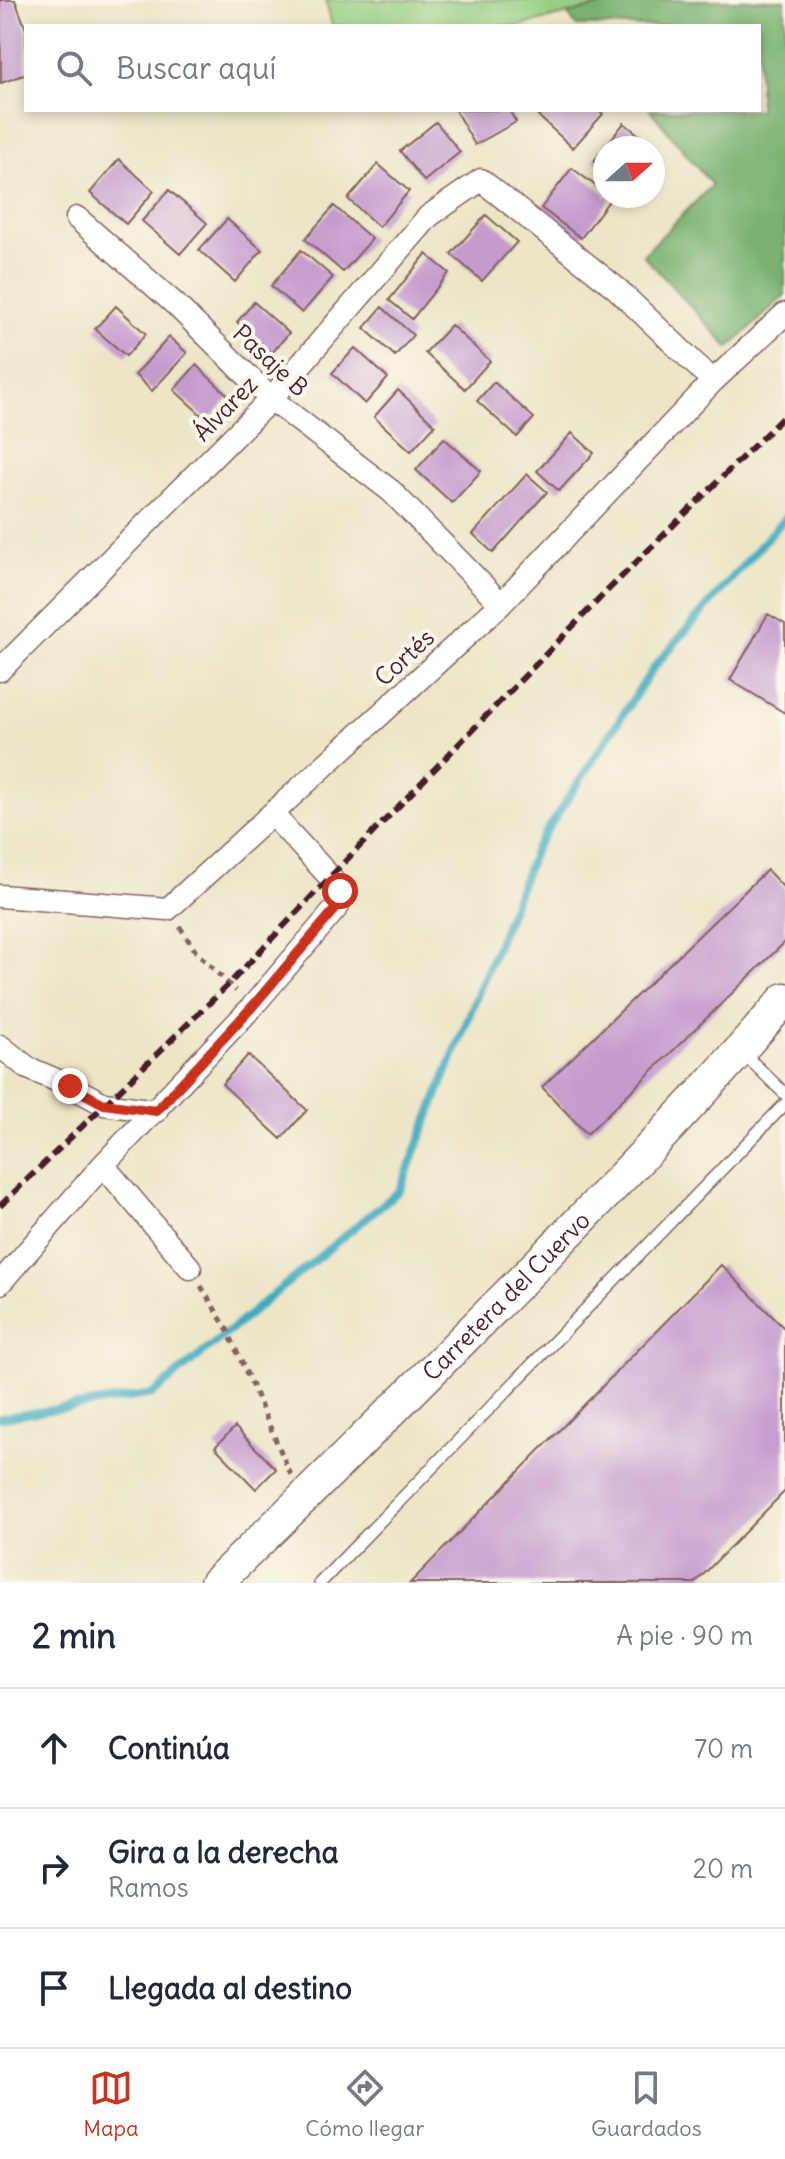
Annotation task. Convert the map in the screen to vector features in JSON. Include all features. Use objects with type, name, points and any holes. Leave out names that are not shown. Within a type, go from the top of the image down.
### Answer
[{"type":"street","name":"Álvarez","points":[[0,670],[271,399],[429,216],[481,180],[616,288],[713,381]]},
{"type":"street","name":"Pasaje B","points":[[77,218],[175,304],[271,399],[391,491],[501,604]]},
{"type":"street","name":"Cortés","points":[[168,909],[501,604],[713,381],[785,314]]},
{"type":"street","points":[[0,1283],[103,1165],[252,1007],[338,906],[340,891],[330,877],[272,814]]},
{"type":"street","points":[[0,896],[168,909]]},
{"type":"street","name":"Carretera del Cuervo","points":[[216,1583],[372,1432],[598,1202],[741,1051],[785,999]]},
{"type":"street","points":[[0,1046],[28,1068],[104,1104],[156,1111]]},
{"type":"street","points":[[103,1165],[190,1268]]},
{"type":"lane","points":[[741,1051],[785,1094]]},
{"type":"lane","points":[[320,1583],[785,1104]]},
{"type":"path","points":[[168,909],[196,952],[252,1007]]},
{"type":"path","points":[[190,1268],[228,1331],[302,1500]]},
{"type":"green space","points":[[326,0],[627,0],[527,24],[332,24]]},
{"type":"green space","points":[[627,0],[785,0],[785,295],[729,348],[643,255],[712,185],[652,112],[761,112],[761,24],[575,24],[567,14]]},
{"type":"building","points":[[0,0],[15,0],[24,24],[24,75],[1,83]]},
{"type":"building","points":[[456,112],[510,112],[516,122],[475,145]]},
{"type":"building","points":[[601,112],[603,114],[573,148],[535,113]]},
{"type":"building","points":[[436,122],[460,152],[424,181],[400,151]]},
{"type":"building","points":[[624,123],[640,136],[614,136]]},
{"type":"building","points":[[119,159],[154,191],[126,224],[90,193]]},
{"type":"building","points":[[378,164],[409,191],[379,227],[348,199]]},
{"type":"building","points":[[572,168],[593,184],[593,208],[604,208],[581,238],[541,208]]},
{"type":"building","points":[[169,190],[207,223],[180,254],[142,221]]},
{"type":"building","points":[[334,206],[372,239],[343,272],[305,239]]},
{"type":"building","points":[[486,215],[517,242],[482,281],[451,254]]},
{"type":"building","points":[[227,219],[262,250],[235,282],[199,250]]},
{"type":"building","points":[[301,250],[333,277],[302,313],[271,286]]},
{"type":"building","points":[[426,254],[449,273],[412,319],[389,300]]},
{"type":"building","points":[[254,302],[289,333],[272,353],[237,322]]},
{"type":"building","points":[[116,306],[146,334],[126,356],[95,329]]},
{"type":"building","points":[[382,307],[413,335],[395,356],[364,328]]},
{"type":"building","points":[[451,325],[490,361],[465,389],[425,353]]},
{"type":"building","points":[[169,337],[187,353],[152,391],[135,375]]},
{"type":"building","points":[[355,348],[388,378],[365,404],[332,373]]},
{"type":"building","points":[[196,365],[230,397],[208,421],[174,390]]},
{"type":"building","points":[[494,382],[534,418],[517,437],[477,401]]},
{"type":"building","points":[[398,390],[435,425],[411,451],[374,417]]},
{"type":"building","points":[[572,433],[594,453],[559,491],[537,471]]},
{"type":"building","points":[[444,438],[481,471],[452,503],[416,470]]},
{"type":"building","points":[[527,474],[547,492],[493,553],[473,534]]},
{"type":"building","points":[[768,614],[785,624],[785,713],[730,680]]},
{"type":"building","points":[[767,870],[785,889],[785,942],[587,1134],[542,1087]]},
{"type":"building","points":[[248,1055],[307,1110],[281,1139],[222,1084]]},
{"type":"building","points":[[721,1265],[785,1329],[785,1491],[695,1583],[410,1583]]},
{"type":"building","points":[[235,1427],[276,1469],[256,1489],[215,1447]]},
{"type":"waterway","points":[[0,1418],[153,1394],[400,1190],[536,847],[654,667],[785,518]]},
{"type":"railway","points":[[0,1206],[229,984],[606,592],[785,415]]},
{"type":"route","points":[[70,1086],[104,1104],[156,1111],[252,1007],[338,906],[340,891]]}]
